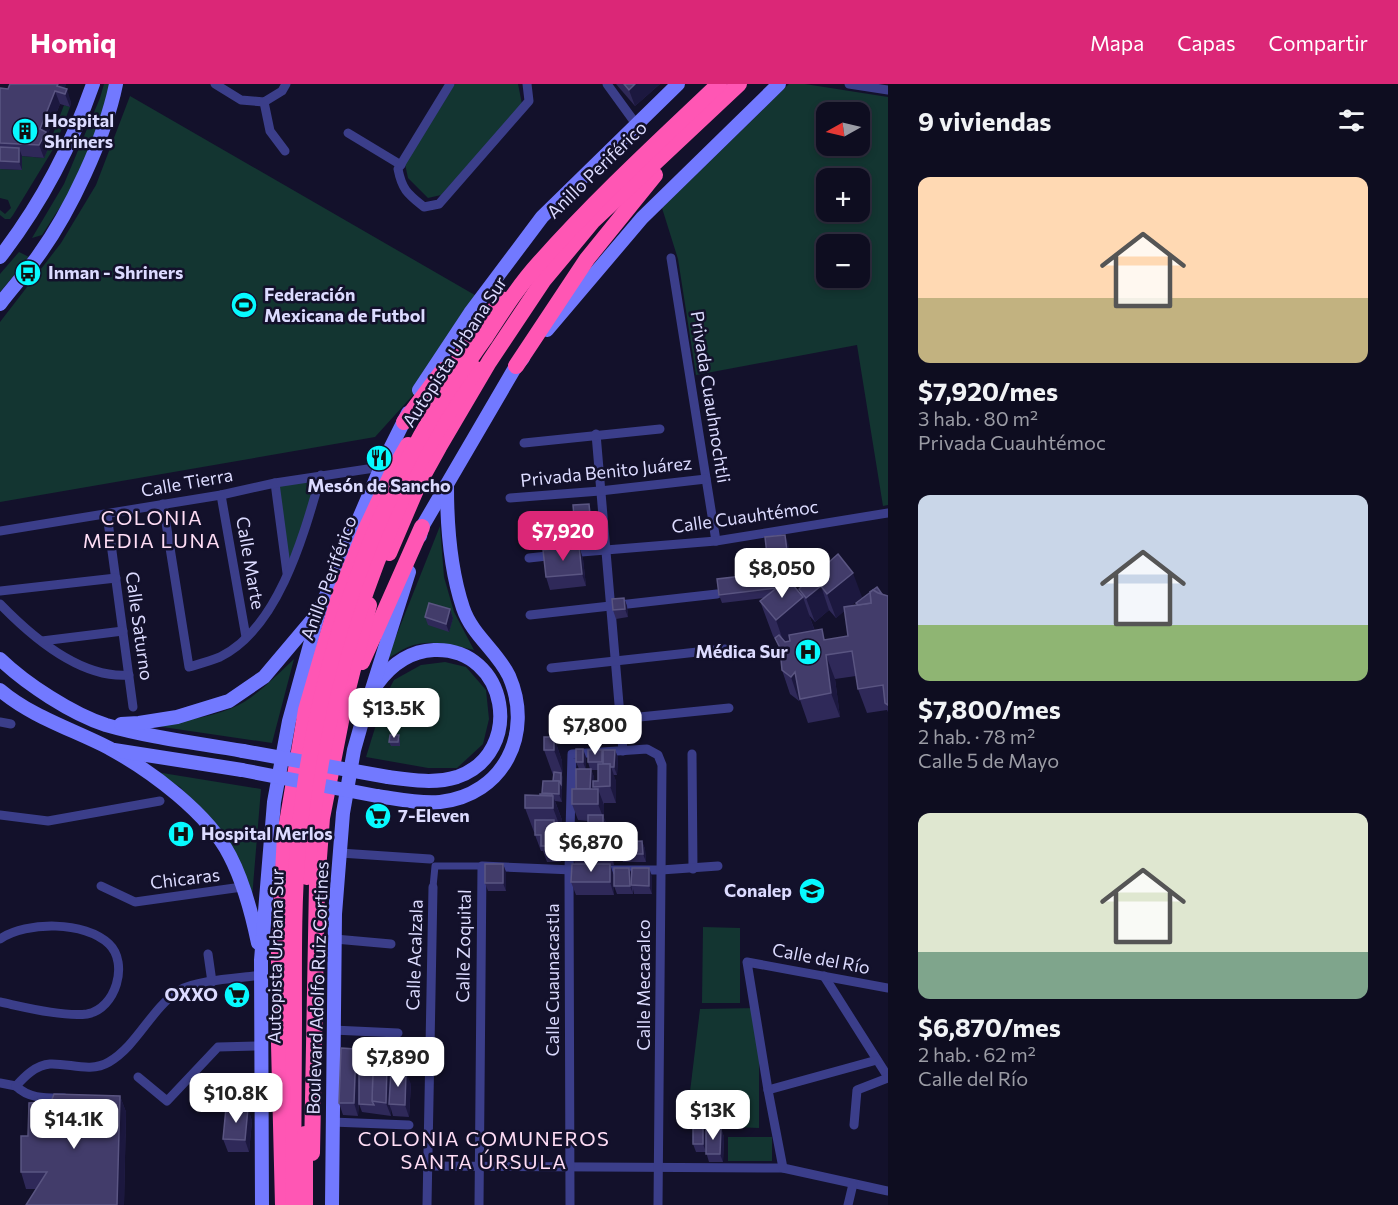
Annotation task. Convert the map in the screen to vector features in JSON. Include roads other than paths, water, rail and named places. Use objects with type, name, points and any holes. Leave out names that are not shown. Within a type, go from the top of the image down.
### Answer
[{"type":"highway","name":"Anillo Periférico","points":[[283,1205],[279,948],[285,835],[306,710],[340,593],[394,469],[460,357],[521,274],[590,203],[713,84]]},
{"type":"highway","name":"Autopista Urbana Sur","points":[[293,1205],[294,932],[298,844],[318,714],[354,587],[392,496],[435,410],[514,295],[539,263],[633,166],[719,84]]},
{"type":"highway","name":"Autopista Urbana Sur","points":[[305,1205],[306,914],[313,811],[339,680],[371,575],[412,475],[518,304],[545,270],[636,174],[730,84]]},
{"type":"highway","name":"Anillo Periférico","points":[[312,1205],[316,884],[322,818],[345,701],[366,616],[400,526],[419,483],[489,362],[543,281],[593,221],[739,84]]},
{"type":"highway","points":[[516,366],[587,259],[691,130]]},
{"type":"highway","points":[[404,422],[454,355],[521,274]]},
{"type":"highway","points":[[345,701],[422,527]]},
{"type":"highway","points":[[306,710],[315,658],[349,539]]},
{"type":"main road","points":[[0,257],[23,227],[52,181],[80,121],[93,84]]},
{"type":"main road","points":[[0,304],[38,256],[64,212],[83,175],[111,106],[116,84]]},
{"type":"main road","points":[[262,1205],[261,960],[274,802],[289,721],[319,612],[381,467],[419,390],[470,313],[542,217],[678,84]]},
{"type":"main road","name":"Boulevard Adolfo Ruiz Cortines","points":[[332,1205],[335,939],[346,792],[354,750],[365,711],[422,527],[516,366],[642,218],[779,84]]},
{"type":"main road","points":[[109,749],[242,770],[412,802],[441,802],[476,792],[493,779],[505,765],[514,745],[516,702],[510,678],[500,661],[474,630],[455,583],[451,561],[447,483]]},
{"type":"main road","points":[[104,724],[139,723],[177,717],[229,701],[264,677],[319,612]]},
{"type":"main road","points":[[0,659],[13,672],[53,699],[104,724],[145,734],[388,777],[417,780],[445,779],[473,768],[488,754],[497,736],[501,717],[498,696],[490,678],[476,663],[458,654],[438,650],[409,656],[384,675],[365,711]]},
{"type":"main road","points":[[0,690],[14,702],[109,749],[176,793],[203,818],[230,856],[252,913],[261,960]]},
{"type":"street","points":[[215,84],[241,100],[264,102],[282,91],[286,84]]},
{"type":"street","points":[[450,84],[398,169],[401,184],[424,207],[439,204],[529,101],[526,84]]},
{"type":"street","points":[[607,84],[636,124]]},
{"type":"street","points":[[849,84],[888,90]]},
{"type":"street","points":[[264,102],[270,131],[285,151]]},
{"type":"street","points":[[348,133],[401,165]]},
{"type":"street","name":"Privada Cuauhnochtli","points":[[671,258],[717,541]]},
{"type":"street","points":[[524,442],[660,429]]},
{"type":"street","points":[[596,435],[623,751]]},
{"type":"street","name":"Calle Tierra","points":[[0,531],[381,467]]},
{"type":"street","points":[[163,504],[189,668],[221,656],[246,637],[272,606],[303,537],[321,476]]},
{"type":"street","name":"Privada Benito Juárez","points":[[510,498],[706,479]]},
{"type":"street","points":[[276,483],[287,573]]},
{"type":"street","name":"Calle Marte","points":[[221,495],[246,637]]},
{"type":"street","name":"Calle Cuauhtémoc","points":[[529,558],[606,549],[717,541],[888,513]]},
{"type":"street","name":"Calle Saturno","points":[[107,514],[133,707]]},
{"type":"street","points":[[0,591],[116,578]]},
{"type":"street","points":[[530,615],[717,594]]},
{"type":"street","points":[[0,604],[42,641],[80,666],[118,676],[129,675]]},
{"type":"street","points":[[42,641],[123,631]]},
{"type":"street","points":[[550,668],[725,649]]},
{"type":"street","points":[[560,725],[729,708]]},
{"type":"street","points":[[0,722],[11,724]]},
{"type":"street","name":"Calle Mecacalco","points":[[623,751],[647,749],[658,755],[662,765],[658,1205]]},
{"type":"street","name":"Calle Cuaunacastla","points":[[570,1205],[569,870],[572,754],[623,751]]},
{"type":"street","points":[[692,754],[693,869]]},
{"type":"street","points":[[0,815],[48,820],[160,801]]},
{"type":"street","points":[[340,853],[430,859]]},
{"type":"street","points":[[433,886],[435,866],[581,870]]},
{"type":"street","name":"Calle Zoquital","points":[[479,1205],[482,866]]},
{"type":"street","points":[[592,870],[693,869],[718,866]]},
{"type":"street","name":"Chicaras","points":[[101,886],[135,902],[242,887]]},
{"type":"street","name":"Calle Acalzala","points":[[427,1205],[433,886]]},
{"type":"street","points":[[0,939],[35,927],[55,925],[71,927],[102,939],[110,945],[116,954],[118,969],[117,985],[111,999],[100,1009],[87,1014],[72,1014],[0,1002]]},
{"type":"street","points":[[335,939],[391,945]]},
{"type":"street","points":[[208,954],[212,982]]},
{"type":"street","name":"Calle del Río","points":[[768,1090],[747,962],[888,988]]},
{"type":"street","points":[[16,1086],[39,1067],[50,1064],[92,1067],[107,1063],[122,1052],[167,1001],[180,990],[192,985],[261,975]]},
{"type":"street","points":[[824,976],[888,1078],[857,1090],[854,1125]]},
{"type":"street","points":[[333,1030],[398,1033]]},
{"type":"street","points":[[138,1077],[167,1101],[218,1047],[261,1046]]},
{"type":"street","points":[[783,1167],[768,1090],[877,1060]]},
{"type":"street","points":[[0,1083],[16,1086],[23,1093],[43,1098],[72,1098]]},
{"type":"street","points":[[332,1122],[409,1125]]},
{"type":"street","points":[[426,1166],[783,1167],[888,1191]]},
{"type":"street","points":[[848,1205],[853,1184]]},
{"type":"place","name":"Hospital Shriners","points":[[25,131]]},
{"type":"place","name":"Inman - Shriners","points":[[28,273]]},
{"type":"place","name":"Federación Mexicana de Futbol","points":[[244,305]]},
{"type":"place","name":"Mesón de Sancho","points":[[379,458]]},
{"type":"place","name":"Médica Sur","points":[[808,652]]},
{"type":"place","name":"7-Eleven","points":[[378,816]]},
{"type":"place","name":"Hospital Merlos","points":[[181,834]]},
{"type":"place","name":"Conalep","points":[[812,891]]},
{"type":"place","name":"OXXO","points":[[237,995]]},
{"type":"district","name":"COLONIA MEDIA LUNA","points":[[152,530]]},
{"type":"district","name":"COLONIA COMUNEROS SANTA ÚRSULA","points":[[484,1150]]}]
